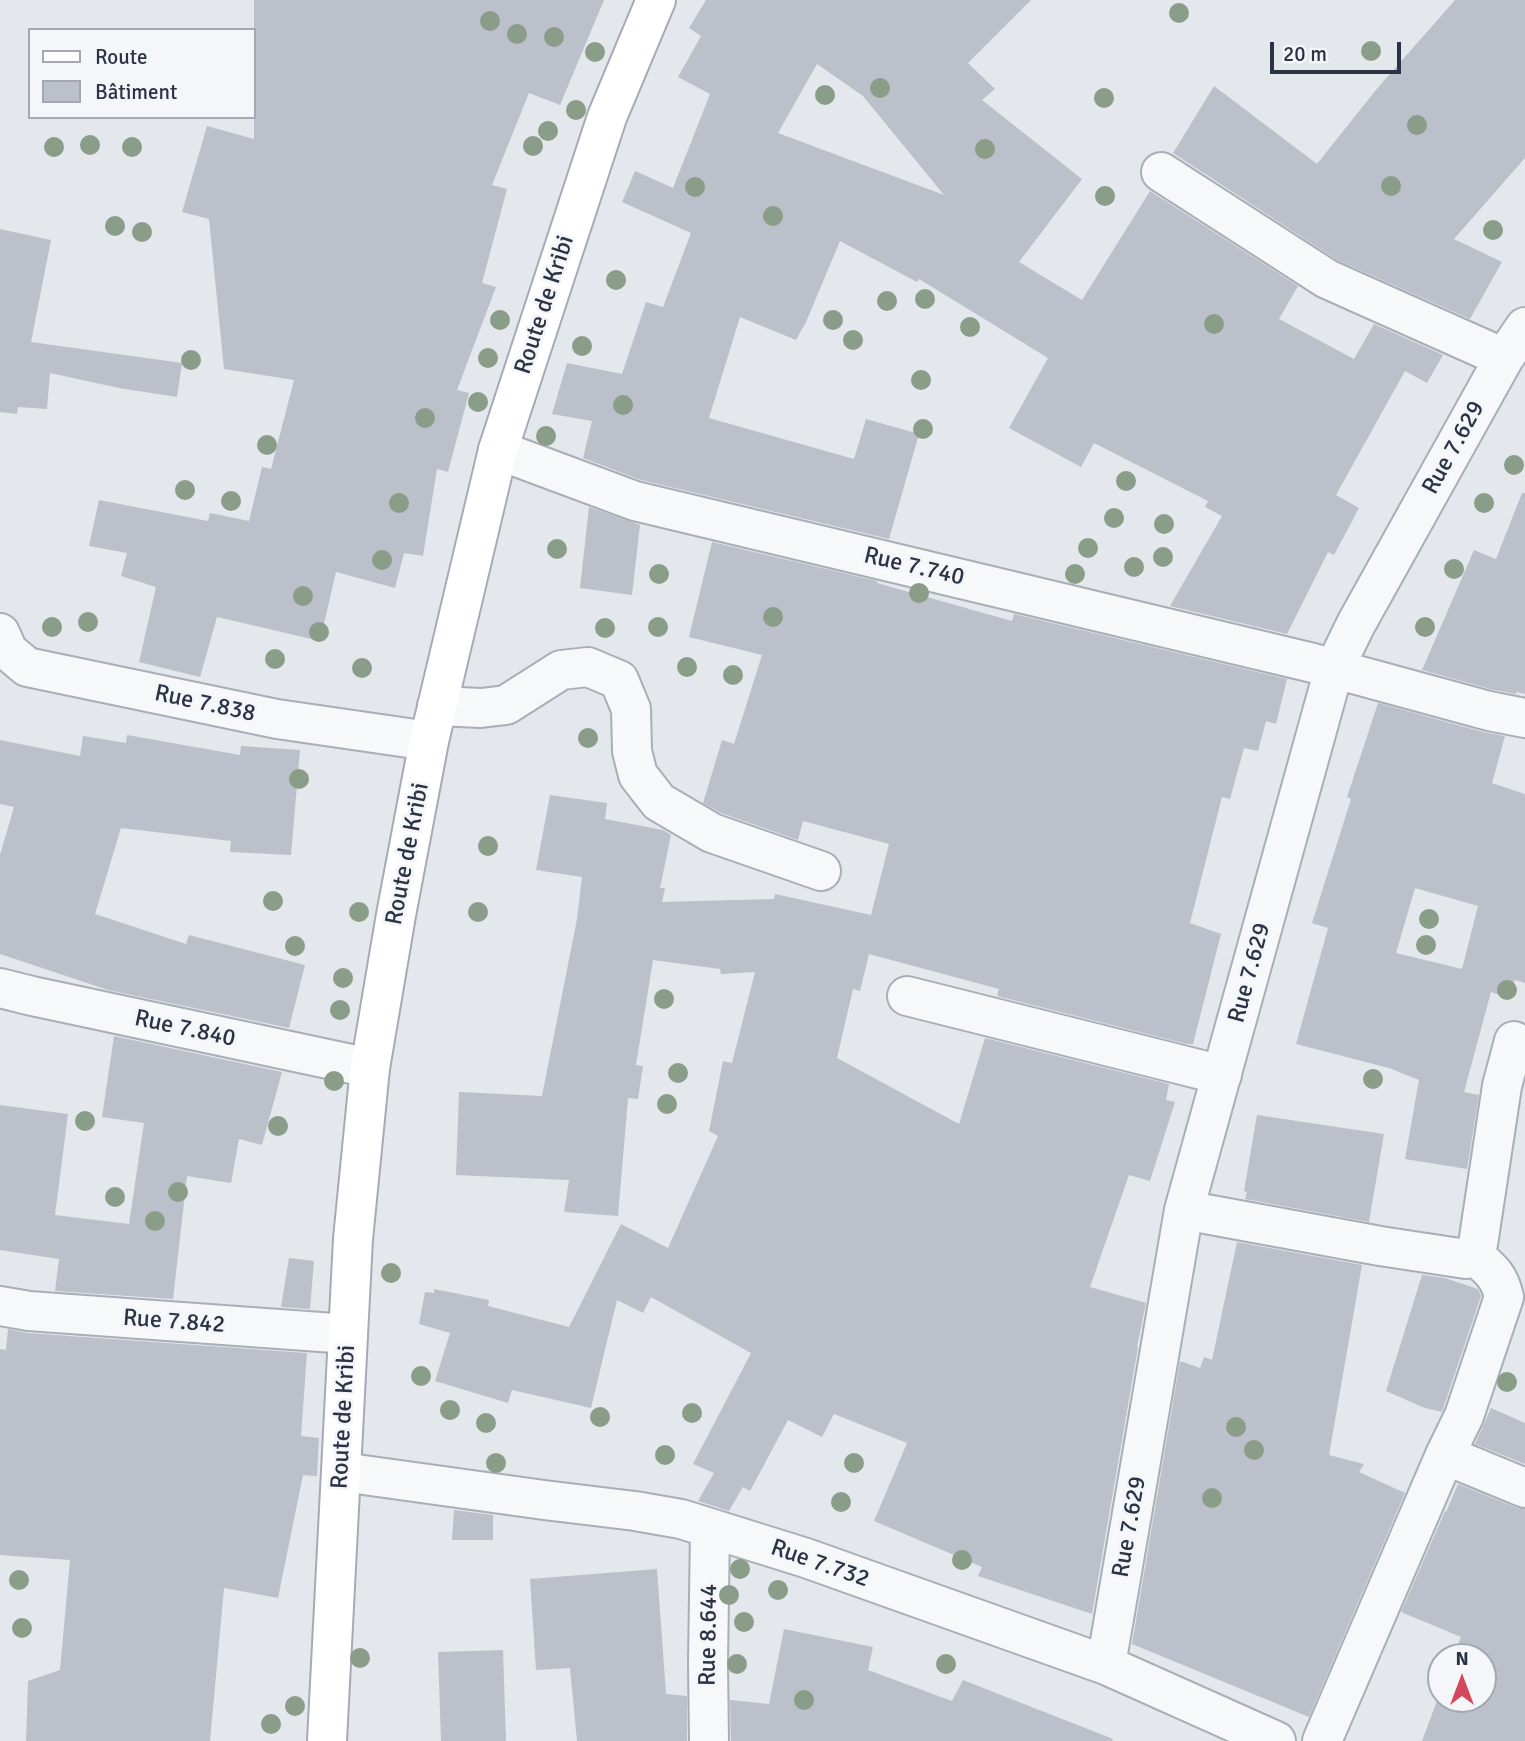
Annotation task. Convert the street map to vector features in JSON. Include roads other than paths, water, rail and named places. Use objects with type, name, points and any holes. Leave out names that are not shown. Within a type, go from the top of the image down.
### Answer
[{"type":"main road","name":"Route de Kribi","points":[[327,1741],[353,1239],[370,1068],[396,915],[433,724],[498,450],[607,117],[656,0]]},
{"type":"street","points":[[1161,172],[1327,279],[1515,342]]},
{"type":"street","name":"Rue 7.629","points":[[1106,1665],[1184,1210],[1334,669],[1515,342]]},
{"type":"street","name":"Rue 7.740","points":[[498,450],[635,500],[964,578],[1525,718]]},
{"type":"street","name":"Rue 7.838","points":[[0,633],[8,651],[27,667],[277,719],[433,724],[481,708],[506,705],[561,670],[588,667],[619,680],[631,709],[632,751],[638,775],[659,802],[712,833],[821,871]]},
{"type":"street","name":"Rue 7.840","points":[[0,988],[370,1068]]},
{"type":"street","points":[[907,996],[1222,1075]]},
{"type":"street","points":[[1184,1210],[1405,1250],[1466,1259],[1474,1255],[1478,1244],[1502,1086],[1514,1041]]},
{"type":"street","points":[[1322,1741],[1464,1416],[1504,1297],[1495,1273],[1474,1255]]},
{"type":"street","name":"Rue 7.842","points":[[0,1306],[29,1311],[348,1334]]},
{"type":"street","points":[[1445,1455],[1525,1488]]},
{"type":"street","name":"Rue 7.732","points":[[342,1472],[681,1519],[806,1558],[1106,1665],[1276,1741]]},
{"type":"street","name":"Rue 8.644","points":[[709,1741],[710,1529]]}]
